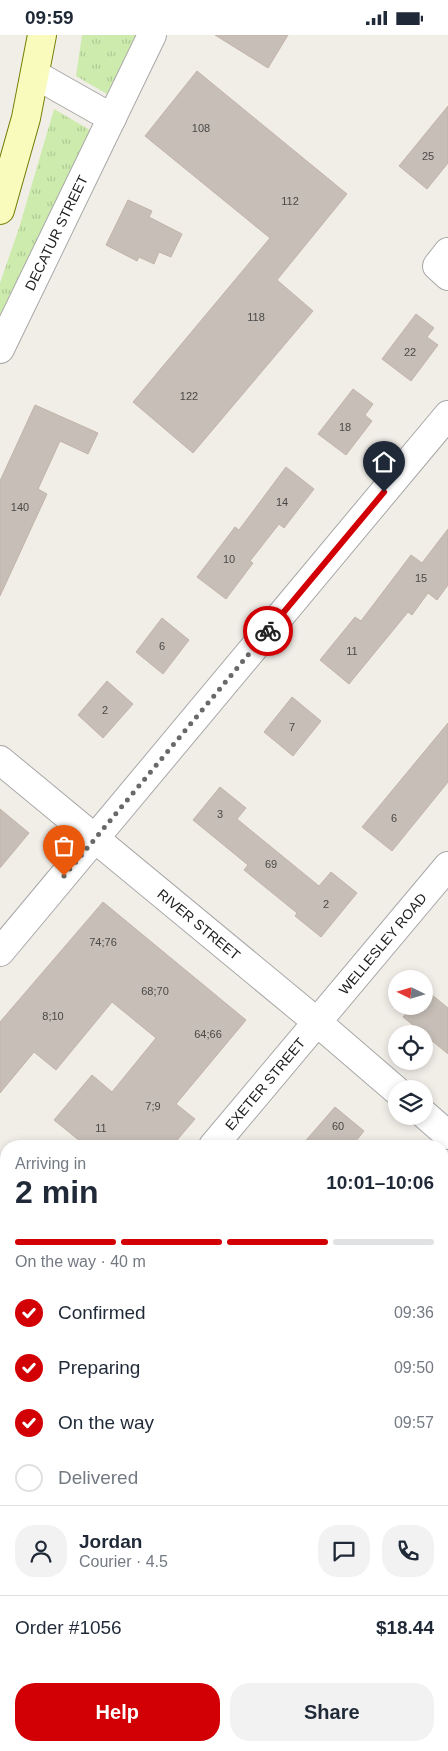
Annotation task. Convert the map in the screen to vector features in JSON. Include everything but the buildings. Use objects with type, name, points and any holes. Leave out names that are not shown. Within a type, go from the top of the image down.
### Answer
[{"type":"main road","points":[[0,210],[17,153],[36,75],[42,35]]},
{"type":"street","name":"DECATUR STREET","points":[[4,342],[152,35]]},
{"type":"street","points":[[36,75],[112,118]]},
{"type":"street","points":[[0,952],[448,415]]},
{"type":"street","name":"RIVER STREET","points":[[0,760],[318,1022],[388,1083]]},
{"type":"street","name":"WELLESLEY ROAD","points":[[318,1022],[448,866]]},
{"type":"street","name":"EXETER STREET","points":[[218,1140],[318,1022]]},
{"type":"street","points":[[433,1122],[448,1135]]},
{"type":"green space","points":[[82,35],[136,35],[107,94],[76,76]]},
{"type":"green space","points":[[54,109],[90,130],[0,319],[0,283],[19,228]]},
{"type":"way so far","points":[[64,876],[268,631]]},
{"type":"route","points":[[268,631],[384,492]]}]
